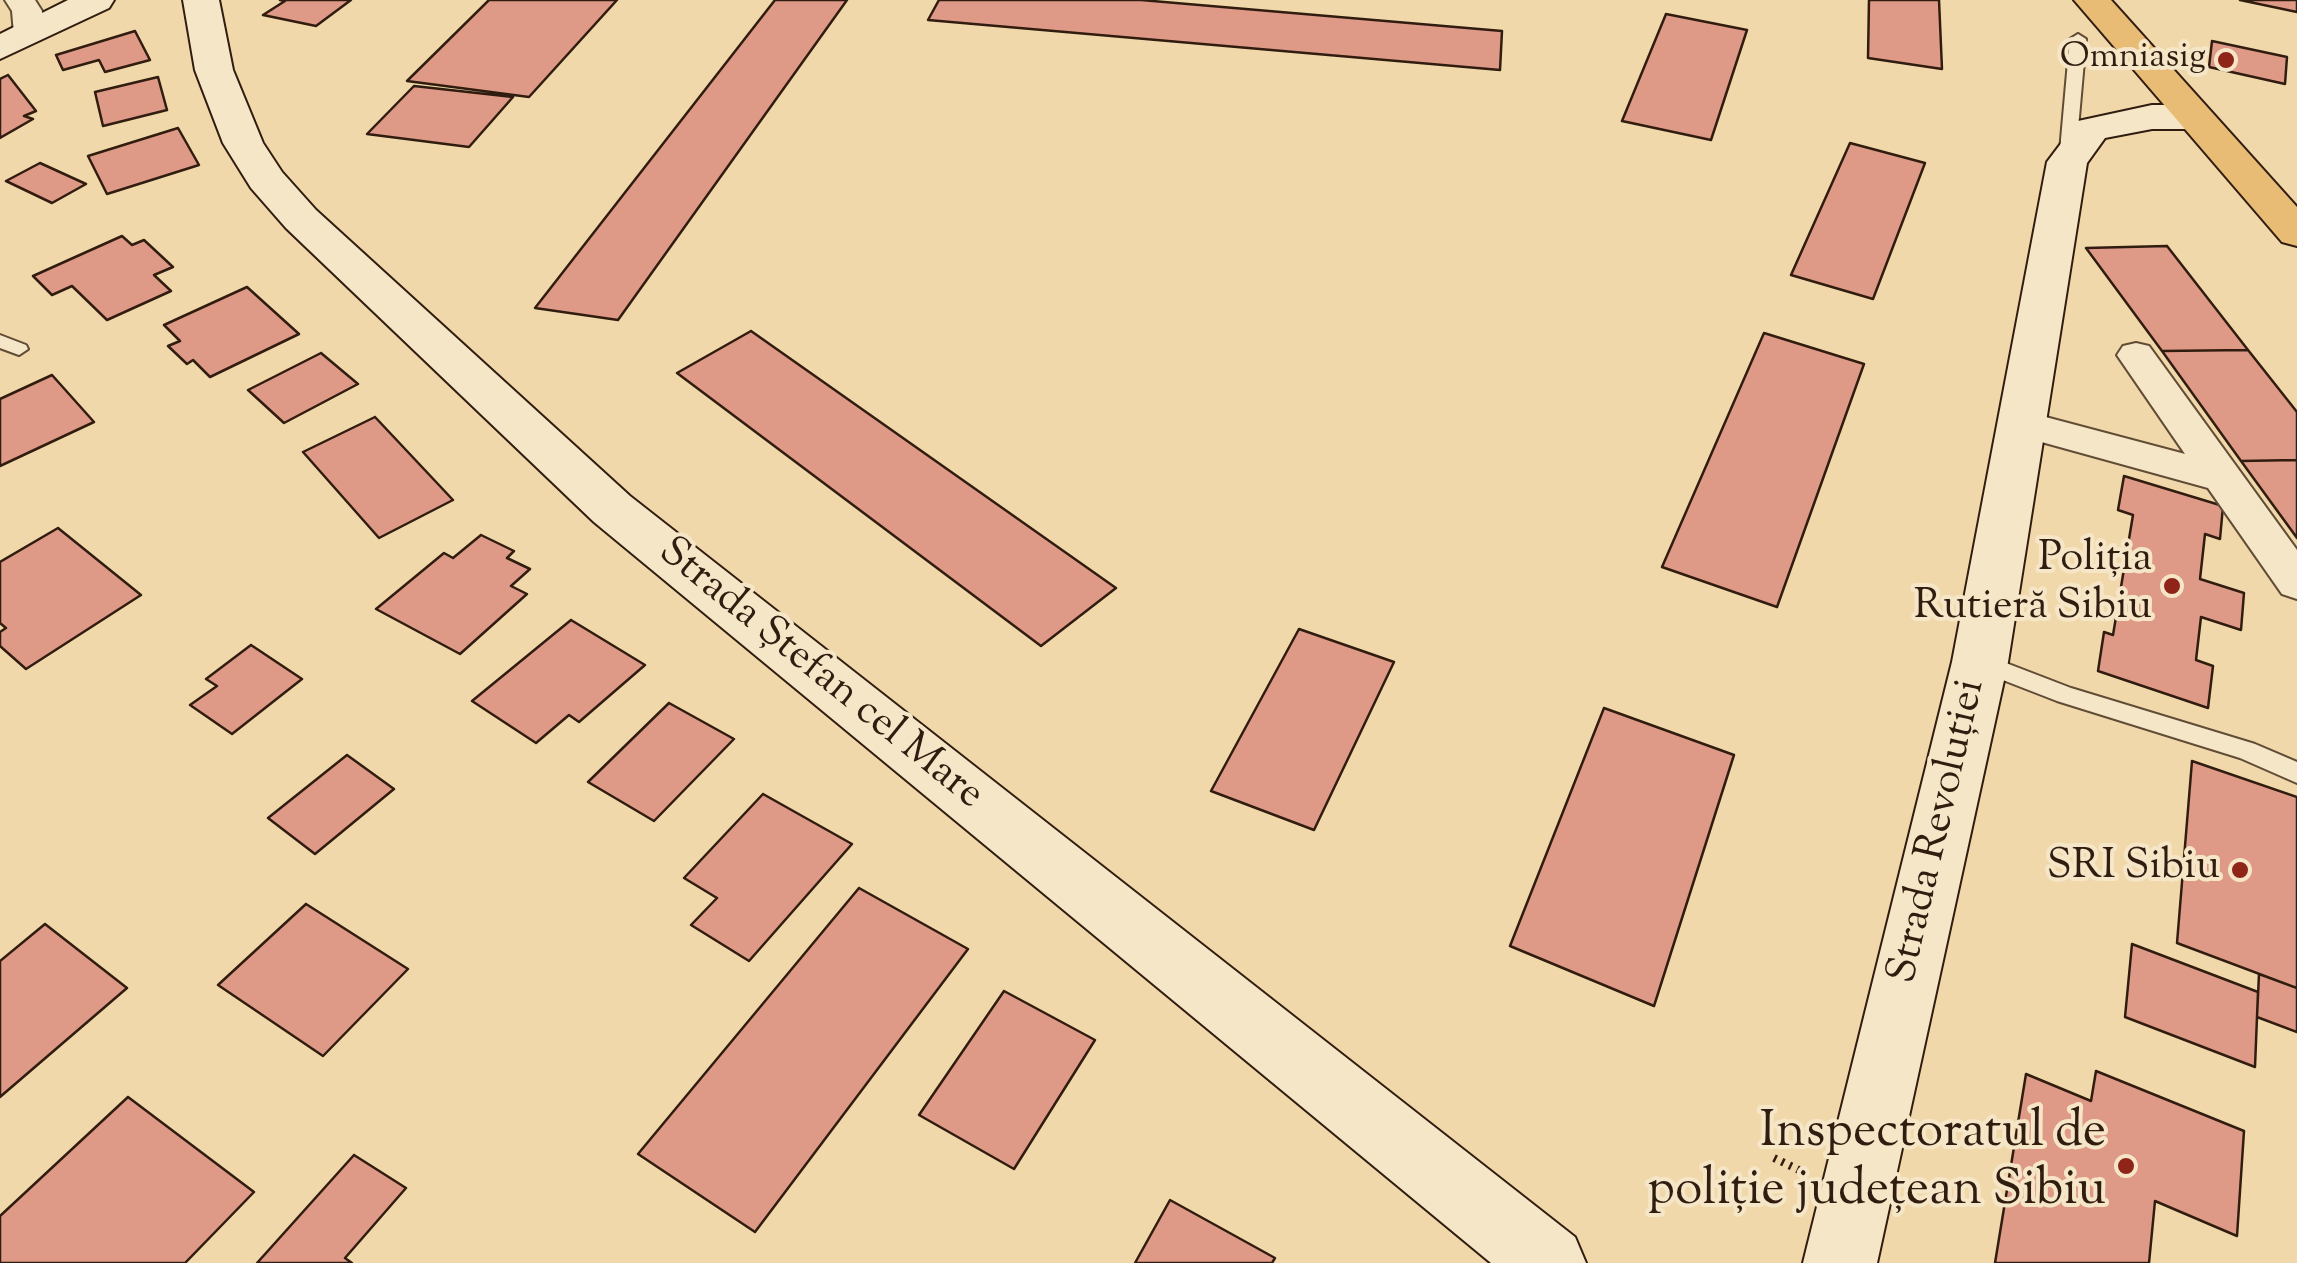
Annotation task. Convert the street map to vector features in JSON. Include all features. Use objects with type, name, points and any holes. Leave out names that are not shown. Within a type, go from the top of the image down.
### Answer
[{"type":"main road","points":[[16,27],[96,0]]},
{"type":"main road","name":"Strada Ștefan cel Mare","points":[[201,0],[214,70],[242,143],[266,179],[329,245],[612,509],[1550,1263]]},
{"type":"main road","points":[[2092,0],[2297,233]]},
{"type":"main road","points":[[2066,162],[2092,129],[2152,118],[2194,117]]},
{"type":"main road","name":"Strada Revoluției","points":[[1840,1263],[1980,662],[2066,162]]},
{"type":"street","points":[[2136,355],[2297,583]]},
{"type":"street","points":[[2023,424],[2223,478]]},
{"type":"lane","name":"Strada Revoluției","points":[[2066,162],[2078,40]]},
{"type":"lane","points":[[1980,662],[2065,695],[2247,751],[2297,772]]},
{"type":"building","points":[[280,0],[351,0],[316,26],[263,15],[285,1]]},
{"type":"building","points":[[489,0],[617,0],[529,97],[407,81]]},
{"type":"building","points":[[775,0],[847,0],[618,320],[535,308]]},
{"type":"building","points":[[939,0],[1141,0],[1502,31],[1500,70],[928,20]]},
{"type":"building","points":[[1869,0],[1939,0],[1942,69],[1868,58]]},
{"type":"building","points":[[2240,0],[2297,0],[2297,12]]},
{"type":"building","points":[[1666,14],[1747,30],[1711,140],[1622,121]]},
{"type":"building","points":[[135,31],[150,60],[105,72],[99,60],[63,70],[56,55]]},
{"type":"building","points":[[2212,41],[2287,57],[2285,84],[2209,67]]},
{"type":"building","points":[[8,75],[36,111],[24,116],[33,119],[0,138],[0,79]]},
{"type":"building","points":[[158,77],[167,110],[103,126],[95,92]]},
{"type":"building","points":[[414,86],[513,97],[469,147],[367,134]]},
{"type":"building","points":[[178,128],[199,165],[107,194],[88,156]]},
{"type":"building","points":[[1850,143],[1925,163],[1873,299],[1791,275]]},
{"type":"building","points":[[40,163],[86,184],[52,203],[6,181]]},
{"type":"building","points":[[122,236],[132,245],[144,240],[173,267],[154,275],[171,291],[107,320],[72,286],[52,295],[33,276]]},
{"type":"building","points":[[2167,246],[2248,350],[2162,351],[2086,248]]},
{"type":"building","points":[[247,287],[299,334],[210,377],[193,360],[187,364],[168,346],[180,341],[164,325]]},
{"type":"building","points":[[751,331],[1116,588],[1041,646],[677,373]]},
{"type":"building","points":[[1764,333],[1864,364],[1777,607],[1662,567]]},
{"type":"building","points":[[2248,350],[2297,412],[2297,460],[2241,461],[2162,351]]},
{"type":"building","points":[[321,353],[358,384],[284,423],[248,390]]},
{"type":"building","points":[[52,375],[94,422],[0,466],[0,399]]},
{"type":"building","points":[[375,417],[453,500],[379,538],[303,452]]},
{"type":"building","points":[[2297,460],[2297,538],[2241,461]]},
{"type":"building","name":"Poliția Rutieră Sibiu","points":[[2124,476],[2223,506],[2220,539],[2205,534],[2200,579],[2244,593],[2241,630],[2201,617],[2196,660],[2213,666],[2208,708],[2098,671],[2104,632],[2113,635],[2133,515],[2118,510]]},
{"type":"building","points":[[58,528],[141,595],[26,669],[0,646],[0,632],[6,628],[0,623],[0,562]]},
{"type":"building","points":[[481,535],[514,551],[507,558],[530,569],[511,586],[527,594],[460,654],[376,609],[444,553],[453,558]]},
{"type":"building","points":[[571,620],[645,665],[579,722],[569,715],[536,743],[472,701]]},
{"type":"building","points":[[1299,629],[1394,662],[1314,830],[1211,791]]},
{"type":"building","points":[[251,645],[302,679],[232,734],[190,705],[217,686],[206,679]]},
{"type":"building","points":[[669,703],[734,739],[654,821],[588,782]]},
{"type":"building","points":[[1604,708],[1734,755],[1654,1006],[1510,946]]},
{"type":"building","points":[[347,755],[394,789],[315,854],[268,818]]},
{"type":"building","name":"SRI Sibiu","points":[[2192,761],[2297,797],[2297,988],[2177,943]]},
{"type":"building","points":[[763,794],[852,844],[749,961],[691,925],[717,898],[684,878]]},
{"type":"building","points":[[859,888],[968,949],[755,1232],[638,1154]]},
{"type":"building","points":[[306,904],[408,969],[323,1056],[218,985]]},
{"type":"building","points":[[45,924],[127,988],[0,1097],[0,961]]},
{"type":"building","points":[[2132,944],[2258,992],[2255,1067],[2125,1017]]},
{"type":"building","points":[[2259,974],[2297,988],[2297,1032],[2257,1017]]},
{"type":"building","points":[[1004,991],[1095,1040],[1014,1169],[919,1115]]},
{"type":"building","name":"Inspectoratul de poliție județean Sibiu","points":[[2096,1071],[2244,1131],[2237,1236],[2155,1201],[2149,1263],[1995,1263],[2026,1074],[2091,1101]]},
{"type":"building","points":[[128,1097],[254,1192],[185,1263],[0,1263],[0,1216]]},
{"type":"building","points":[[354,1155],[406,1188],[345,1258],[352,1263],[257,1263]]},
{"type":"building","points":[[1170,1200],[1275,1258],[1272,1263],[1135,1263]]},
{"type":"place","name":"Omniasig","points":[[2226,60]]},
{"type":"place","name":"Poliția Rutieră Sibiu","points":[[2172,586]]},
{"type":"place","name":"SRI Sibiu","points":[[2240,870]]},
{"type":"place","name":"Inspectoratul de poliție județean Sibiu","points":[[2126,1166]]}]
